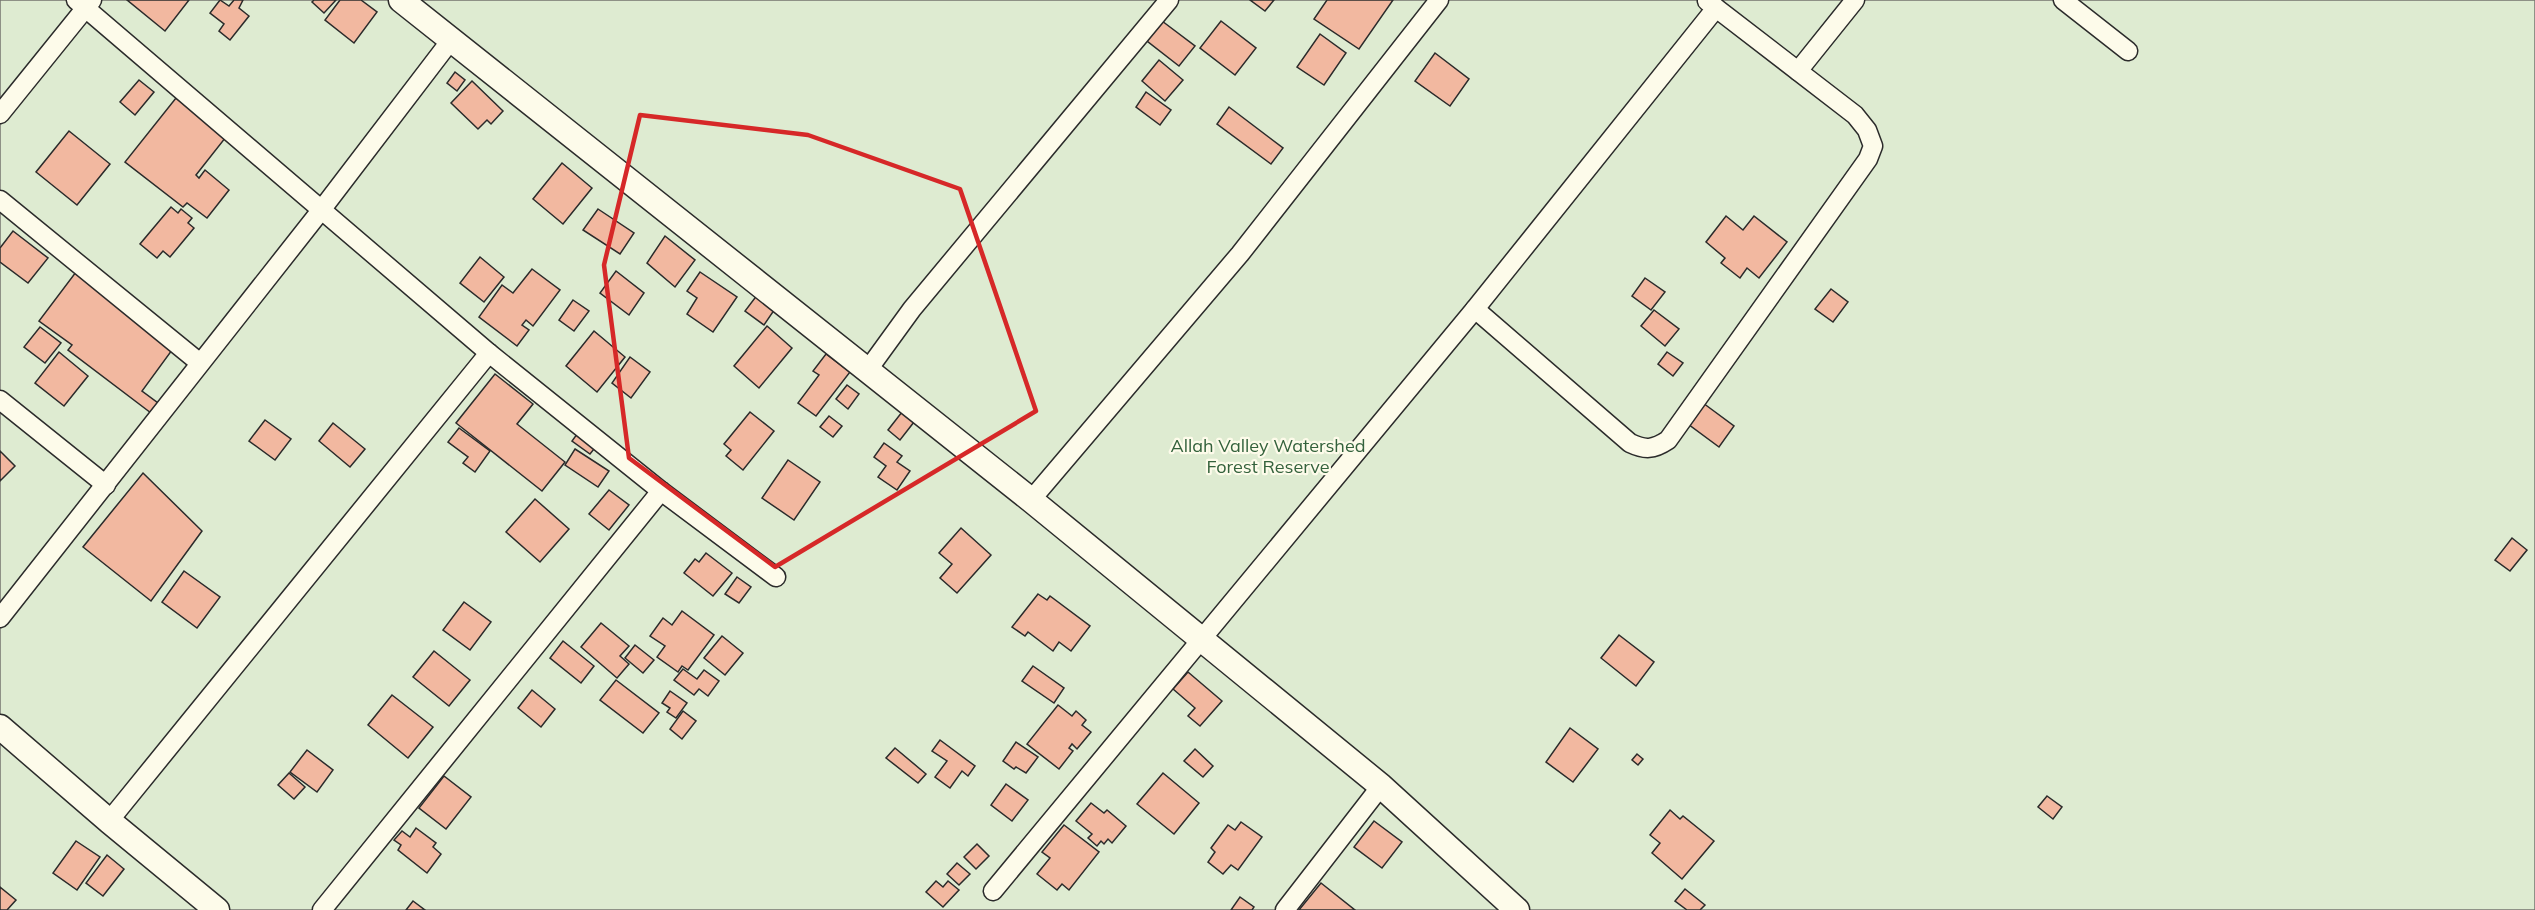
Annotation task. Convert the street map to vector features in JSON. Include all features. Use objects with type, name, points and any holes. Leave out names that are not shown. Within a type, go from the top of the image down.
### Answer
[{"type":"street","points":[[401,0],[1031,500],[1202,639],[1381,786],[1454,850],[1516,910]]},
{"type":"street","points":[[867,371],[912,309],[1169,0]]},
{"type":"street","points":[[1031,500],[1240,254],[1439,0]]},
{"type":"street","points":[[1798,71],[1855,0]]},
{"type":"street","points":[[2063,0],[2128,51]]},
{"type":"street","points":[[0,114],[85,3],[489,353],[661,491],[776,577]]},
{"type":"street","points":[[993,891],[1475,309],[1711,4],[1855,115],[1867,130],[1873,146],[1868,159],[1668,440],[1656,448],[1643,449],[1630,443],[1475,309]]},
{"type":"street","points":[[0,618],[322,209],[451,40]]},
{"type":"street","points":[[0,200],[200,363]]},
{"type":"street","points":[[109,821],[489,353]]},
{"type":"street","points":[[0,400],[105,485]]},
{"type":"street","points":[[322,910],[661,491]]},
{"type":"street","points":[[0,727],[217,910]]},
{"type":"street","points":[[1285,910],[1381,786]]},
{"type":"highlighted area","points":[[640,115],[808,135],[960,189],[1036,411],[775,567],[629,458],[604,265]]},
{"type":"green space","name":"Allah Valley Watershed Forest Reserve","points":[[0,0],[2535,0],[2535,910],[0,910]]},
{"type":"building","points":[[127,0],[189,0],[165,31]]},
{"type":"building","points":[[220,0],[229,6],[234,0],[243,0],[239,8],[249,16],[230,40],[219,31],[224,24],[210,13]]},
{"type":"building","points":[[314,0],[336,0],[324,13],[312,2]]},
{"type":"building","points":[[340,0],[361,0],[377,12],[354,43],[325,20]]},
{"type":"building","points":[[1250,0],[1274,0],[1265,11]]},
{"type":"building","points":[[1327,0],[1393,0],[1359,49],[1314,19]]},
{"type":"building","points":[[1162,21],[1195,46],[1179,66],[1147,41]]},
{"type":"building","points":[[1221,21],[1256,48],[1235,75],[1200,48]]},
{"type":"building","points":[[1320,34],[1346,53],[1324,85],[1297,67]]},
{"type":"building","points":[[1435,53],[1469,79],[1450,106],[1415,81]]},
{"type":"building","points":[[1159,60],[1183,80],[1165,101],[1142,81]]},
{"type":"building","points":[[455,72],[465,80],[457,91],[447,83]]},
{"type":"building","points":[[139,80],[154,92],[135,115],[120,102]]},
{"type":"building","points":[[472,81],[503,111],[491,124],[487,120],[478,129],[451,103]]},
{"type":"building","points":[[1146,92],[1171,110],[1160,125],[1136,107]]},
{"type":"building","points":[[176,98],[226,137],[196,175],[199,178],[205,170],[229,190],[207,218],[187,203],[183,207],[125,162]]},
{"type":"building","points":[[1229,107],[1283,148],[1271,164],[1217,124]]},
{"type":"building","points":[[69,131],[110,164],[77,205],[36,172]]},
{"type":"building","points":[[562,163],[592,188],[563,224],[533,199]]},
{"type":"building","points":[[171,207],[178,213],[181,209],[192,218],[188,223],[194,228],[170,257],[163,251],[157,258],[140,244]]},
{"type":"building","points":[[598,209],[634,233],[620,254],[583,230]]},
{"type":"building","points":[[1726,216],[1743,230],[1754,216],[1787,242],[1759,278],[1747,268],[1740,278],[1721,263],[1725,258],[1706,242]]},
{"type":"building","points":[[13,231],[48,258],[28,283],[0,262],[0,248]]},
{"type":"building","points":[[665,236],[695,260],[675,287],[647,263]]},
{"type":"building","points":[[480,257],[504,277],[484,302],[460,283]]},
{"type":"building","points":[[532,269],[560,290],[533,326],[526,320],[522,325],[529,330],[517,346],[479,317],[502,285],[513,293]]},
{"type":"building","points":[[616,271],[644,293],[629,315],[600,293]]},
{"type":"building","points":[[76,272],[175,346],[142,391],[158,403],[151,413],[68,350],[72,345],[39,321]]},
{"type":"building","points":[[700,272],[737,297],[713,332],[687,314],[697,298],[687,291]]},
{"type":"building","points":[[1645,278],[1665,292],[1651,310],[1632,296]]},
{"type":"building","points":[[1831,289],[1848,302],[1833,322],[1815,309]]},
{"type":"building","points":[[761,290],[779,303],[764,325],[745,311]]},
{"type":"building","points":[[573,300],[589,311],[574,331],[559,320]]},
{"type":"building","points":[[1654,310],[1679,329],[1665,346],[1641,326]]},
{"type":"building","points":[[767,326],[792,348],[759,388],[734,366]]},
{"type":"building","points":[[40,327],[61,343],[45,363],[24,347]]},
{"type":"building","points":[[594,331],[625,357],[597,392],[566,366]]},
{"type":"building","points":[[59,352],[88,376],[64,406],[35,383]]},
{"type":"building","points":[[1667,352],[1683,363],[1673,376],[1658,364]]},
{"type":"building","points":[[826,354],[850,372],[816,416],[798,403],[819,375],[813,371]]},
{"type":"building","points":[[630,357],[650,372],[631,398],[612,383]]},
{"type":"building","points":[[495,374],[533,404],[517,424],[565,462],[542,491],[456,423]]},
{"type":"building","points":[[847,385],[859,394],[848,409],[836,399]]},
{"type":"building","points":[[1703,403],[1734,426],[1719,447],[1688,424]]},
{"type":"building","points":[[750,412],[774,431],[743,470],[726,456],[731,450],[724,444]]},
{"type":"building","points":[[902,412],[914,422],[900,440],[888,430]]},
{"type":"building","points":[[829,416],[842,426],[833,437],[820,427]]},
{"type":"building","points":[[265,420],[291,439],[275,460],[249,441]]},
{"type":"building","points":[[333,423],[365,449],[350,467],[319,441]]},
{"type":"building","points":[[459,428],[490,451],[475,472],[463,463],[468,457],[448,442]]},
{"type":"building","points":[[580,430],[598,444],[590,454],[572,441]]},
{"type":"building","points":[[884,443],[902,456],[897,462],[910,471],[897,490],[878,477],[886,466],[874,457]]},
{"type":"building","points":[[575,449],[609,471],[598,487],[565,465]]},
{"type":"building","points":[[0,451],[15,466],[0,481]]},
{"type":"building","points":[[788,460],[820,482],[794,520],[762,498]]},
{"type":"building","points":[[143,473],[202,531],[151,601],[83,547]]},
{"type":"building","points":[[609,490],[629,505],[609,530],[589,514]]},
{"type":"building","points":[[535,499],[569,529],[540,562],[506,532]]},
{"type":"building","points":[[961,528],[991,555],[957,593],[940,578],[952,564],[939,553]]},
{"type":"building","points":[[2512,538],[2527,550],[2510,571],[2495,560]]},
{"type":"building","points":[[706,553],[732,573],[713,596],[684,573],[695,559],[699,562]]},
{"type":"building","points":[[184,571],[220,597],[197,628],[162,602]]},
{"type":"building","points":[[737,577],[751,587],[739,603],[725,594]]},
{"type":"building","points":[[1038,594],[1047,600],[1050,596],[1090,626],[1071,651],[1059,642],[1053,651],[1028,632],[1025,636],[1012,627]]},
{"type":"building","points":[[464,602],[491,622],[470,650],[443,630]]},
{"type":"building","points":[[682,611],[714,635],[688,670],[682,666],[678,672],[657,657],[665,646],[650,636],[663,618],[672,625]]},
{"type":"building","points":[[601,623],[629,646],[620,656],[629,664],[617,678],[581,647]]},
{"type":"building","points":[[1619,635],[1654,662],[1636,686],[1601,658]]},
{"type":"building","points":[[722,636],[743,653],[725,675],[704,658]]},
{"type":"building","points":[[563,641],[594,666],[581,683],[550,658]]},
{"type":"building","points":[[635,645],[654,660],[643,673],[625,658]]},
{"type":"building","points":[[434,651],[470,680],[449,706],[413,677]]},
{"type":"building","points":[[1033,666],[1064,688],[1054,703],[1022,681]]},
{"type":"building","points":[[683,669],[697,679],[704,670],[719,681],[708,696],[699,689],[694,695],[674,680]]},
{"type":"building","points":[[1188,672],[1222,701],[1200,726],[1188,716],[1195,708],[1173,689]]},
{"type":"building","points":[[616,680],[659,713],[643,733],[600,700]]},
{"type":"building","points":[[532,690],[555,709],[541,727],[518,708]]},
{"type":"building","points":[[670,691],[687,703],[676,718],[667,712],[670,708],[662,703]]},
{"type":"building","points":[[392,695],[433,727],[408,758],[368,725]]},
{"type":"building","points":[[1058,705],[1072,716],[1076,711],[1086,720],[1082,725],[1091,732],[1077,749],[1072,744],[1069,748],[1073,751],[1059,769],[1027,744]]},
{"type":"building","points":[[683,711],[696,721],[682,739],[670,729]]},
{"type":"building","points":[[1570,728],[1598,749],[1573,782],[1546,762]]},
{"type":"building","points":[[940,740],[975,766],[968,776],[962,771],[950,788],[935,777],[947,761],[932,751]]},
{"type":"building","points":[[1016,742],[1038,757],[1026,773],[1016,767],[1014,769],[1003,761]]},
{"type":"building","points":[[895,748],[926,774],[918,783],[886,758]]},
{"type":"building","points":[[1195,749],[1213,766],[1203,777],[1184,761]]},
{"type":"building","points":[[307,750],[333,770],[317,792],[290,772]]},
{"type":"building","points":[[1637,754],[1643,759],[1638,765],[1632,760]]},
{"type":"building","points":[[289,773],[305,787],[294,799],[278,785]]},
{"type":"building","points":[[1163,773],[1199,803],[1174,834],[1137,804]]},
{"type":"building","points":[[444,776],[471,797],[446,829],[419,808]]},
{"type":"building","points":[[1006,784],[1028,800],[1012,821],[991,805]]},
{"type":"building","points":[[2047,796],[2062,807],[2053,819],[2038,807]]},
{"type":"building","points":[[1091,803],[1104,813],[1107,810],[1126,826],[1112,843],[1108,839],[1104,844],[1101,841],[1097,846],[1088,838],[1092,834],[1076,821]]},
{"type":"building","points":[[1670,810],[1680,819],[1683,816],[1714,841],[1682,879],[1652,853],[1660,843],[1650,835]]},
{"type":"building","points":[[1374,821],[1402,842],[1382,868],[1354,847]]},
{"type":"building","points":[[1241,822],[1262,837],[1238,870],[1231,865],[1223,874],[1208,862],[1215,852],[1211,848],[1228,825],[1235,830]]},
{"type":"building","points":[[1064,825],[1099,852],[1069,890],[1062,884],[1057,890],[1037,874],[1050,858],[1042,852]]},
{"type":"building","points":[[416,828],[436,843],[433,847],[441,854],[427,873],[398,850],[401,845],[394,840],[402,831],[410,837]]},
{"type":"building","points":[[76,841],[100,857],[77,890],[53,873]]},
{"type":"building","points":[[977,844],[989,856],[976,869],[964,857]]},
{"type":"building","points":[[107,855],[124,869],[103,896],[86,883]]},
{"type":"building","points":[[957,863],[970,874],[959,885],[947,874]]},
{"type":"building","points":[[936,881],[943,887],[948,881],[959,890],[943,907],[926,892]]},
{"type":"building","points":[[1321,883],[1355,910],[1299,910]]},
{"type":"building","points":[[0,887],[16,900],[7,910],[0,910]]},
{"type":"building","points":[[1685,889],[1705,905],[1700,910],[1687,910],[1675,901]]},
{"type":"building","points":[[1240,897],[1254,907],[1252,910],[1231,910]]},
{"type":"building","points":[[413,901],[425,910],[406,910]]}]
